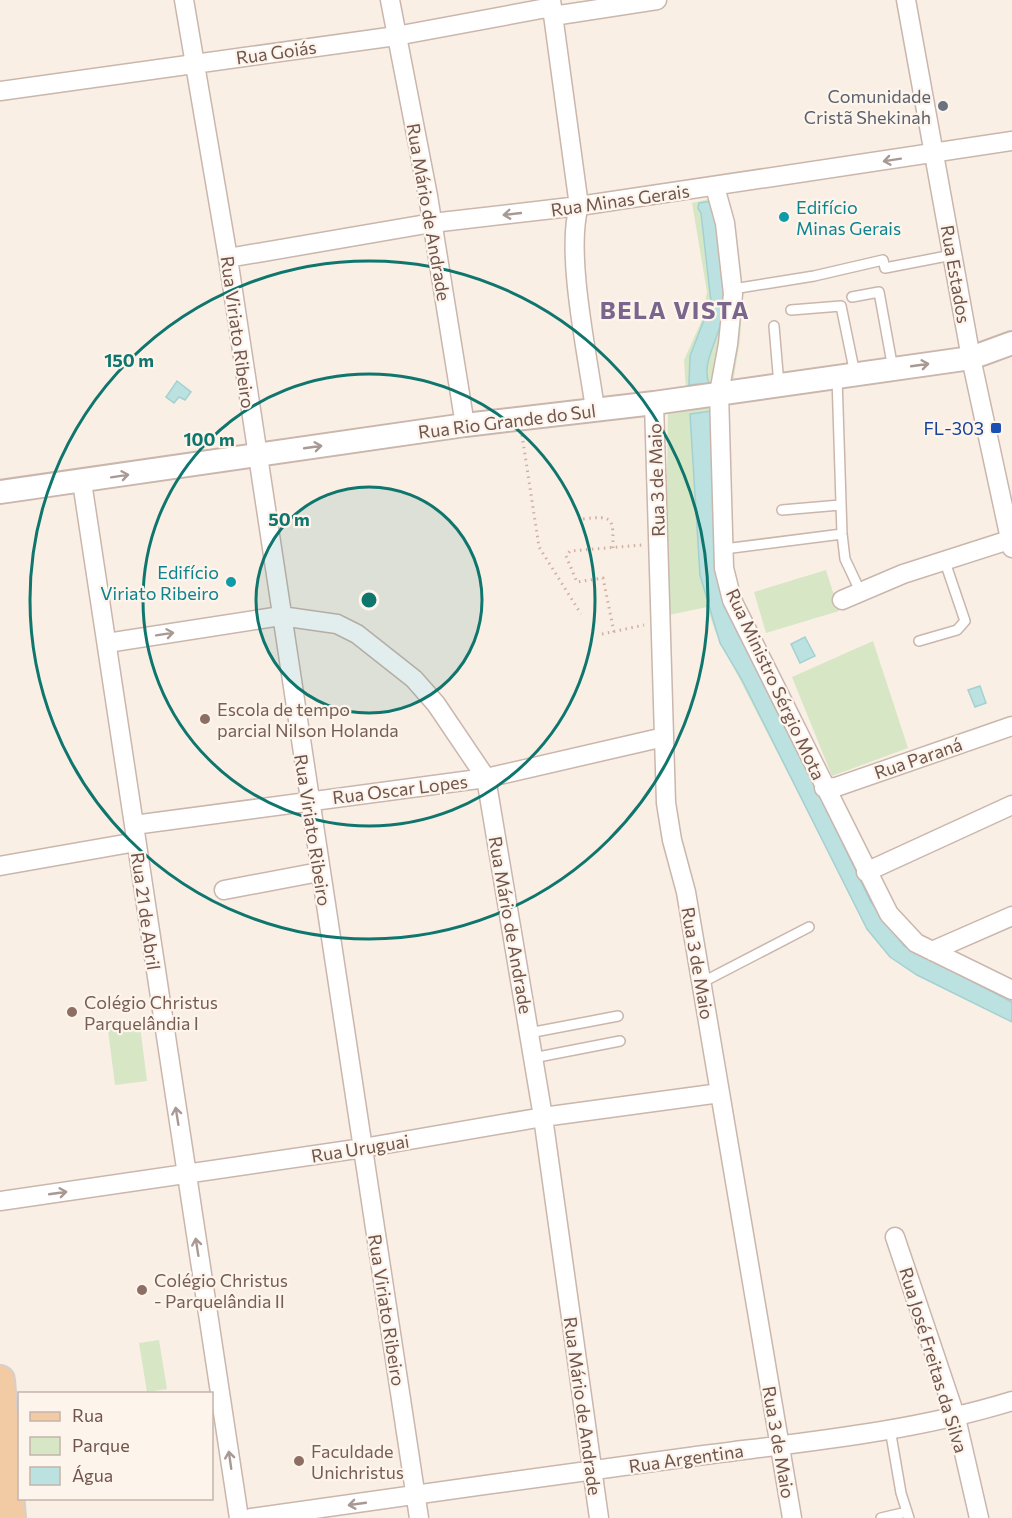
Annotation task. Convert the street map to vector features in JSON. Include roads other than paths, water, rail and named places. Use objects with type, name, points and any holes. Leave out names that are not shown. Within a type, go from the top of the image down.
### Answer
[{"type":"main road","points":[[0,1380],[11,1518]]},
{"type":"street","name":"Rua Viriato Ribeiro","points":[[184,0],[228,258],[256,456],[418,1518]]},
{"type":"street","name":"Rua Mário de Andrade","points":[[390,0],[432,223],[465,425]]},
{"type":"street","name":"Rua Goiás","points":[[0,91],[396,36],[552,7],[657,0]]},
{"type":"street","name":"Rua Estados","points":[[906,0],[971,358],[1011,542]]},
{"type":"street","points":[[552,7],[579,206],[575,220],[576,263],[595,409]]},
{"type":"street","name":"Rua Minas Gerais","points":[[228,258],[432,223],[715,187],[1012,141]]},
{"type":"street","name":"Rua Ministro Sérgio Mota","points":[[715,187],[724,223],[733,289],[728,344],[718,393],[724,568],[732,600],[889,914],[916,943],[1012,990]]},
{"type":"street","name":"Rua Rio Grande do Sul","points":[[0,492],[465,425],[654,403],[971,358],[1012,343]]},
{"type":"street","name":"Rua 3 de Maio","points":[[654,403],[666,803],[672,840],[686,892],[792,1518]]},
{"type":"street","name":"Rua 21 de Abril","points":[[82,482],[239,1518]]},
{"type":"street","points":[[842,600],[903,574],[1011,542]]},
{"type":"street","name":"Rua Mário de Andrade","points":[[107,643],[281,616],[337,624],[357,634],[414,680],[436,704],[486,778],[543,1117],[599,1518]]},
{"type":"street","name":"Rua Paraná","points":[[824,788],[836,787],[1012,726]]},
{"type":"street","name":"Rua Oscar Lopes","points":[[0,866],[135,833],[309,800],[486,778],[664,737]]},
{"type":"street","points":[[866,872],[1012,805]]},
{"type":"street","points":[[224,890],[320,872]]},
{"type":"street","points":[[932,951],[1012,916]]},
{"type":"street","name":"Rua Uruguai","points":[[0,1201],[363,1148],[543,1117],[720,1093]]},
{"type":"street","name":"Rua José Freitas da Silva","points":[[895,1237],[956,1418],[979,1518]]},
{"type":"street","name":"Rua Argentina","points":[[251,1518],[890,1430],[956,1418],[1012,1401]]},
{"type":"lane","points":[[733,289],[814,276],[883,260],[885,268],[952,255]]},
{"type":"lane","points":[[852,297],[879,292],[893,369]]},
{"type":"lane","points":[[791,310],[841,306],[846,375],[840,505],[842,534],[845,559],[861,592]]},
{"type":"lane","points":[[774,326],[779,385]]},
{"type":"lane","points":[[782,510],[840,505]]},
{"type":"lane","points":[[724,549],[842,534]]},
{"type":"lane","points":[[919,641],[957,630],[965,621],[945,562]]},
{"type":"lane","points":[[701,983],[809,927]]},
{"type":"lane","points":[[529,1033],[618,1016]]},
{"type":"lane","points":[[533,1058],[620,1041]]},
{"type":"lane","points":[[881,1518],[908,1515],[901,1493],[890,1430]]},
{"type":"water","points":[[713,201],[724,290],[721,321],[708,360],[709,383],[689,385],[690,356],[711,302],[701,213],[698,208],[699,203]]},
{"type":"water","points":[[177,381],[191,392],[185,400],[179,397],[174,403],[166,397]]},
{"type":"water","points":[[711,411],[721,592],[871,902],[904,946],[1012,1002],[1012,1022],[917,975],[890,957],[867,929],[742,680],[720,643],[700,575],[690,414]]},
{"type":"water","points":[[805,637],[815,656],[800,663],[791,644]]},
{"type":"water","points":[[980,686],[986,703],[975,707],[968,690]]},
{"type":"place","name":"Comunidade Cristã Shekinah","points":[[943,106]]},
{"type":"place","name":"Edifício Minas Gerais","points":[[784,217]]},
{"type":"place","name":"FL-303","points":[[996,428]]},
{"type":"place","name":"Edifício Viriato Ribeiro","points":[[231,582]]},
{"type":"place","name":"Escola de tempo parcial Nilson Holanda","points":[[205,719]]},
{"type":"place","name":"Colégio Christus Parquelândia I","points":[[72,1012]]},
{"type":"place","name":"Colégio Christus - Parquelândia II","points":[[142,1290]]},
{"type":"place","name":"Faculdade Unichristus","points":[[299,1461]]},
{"type":"district","name":"BELA VISTA","points":[[675,309]]}]
